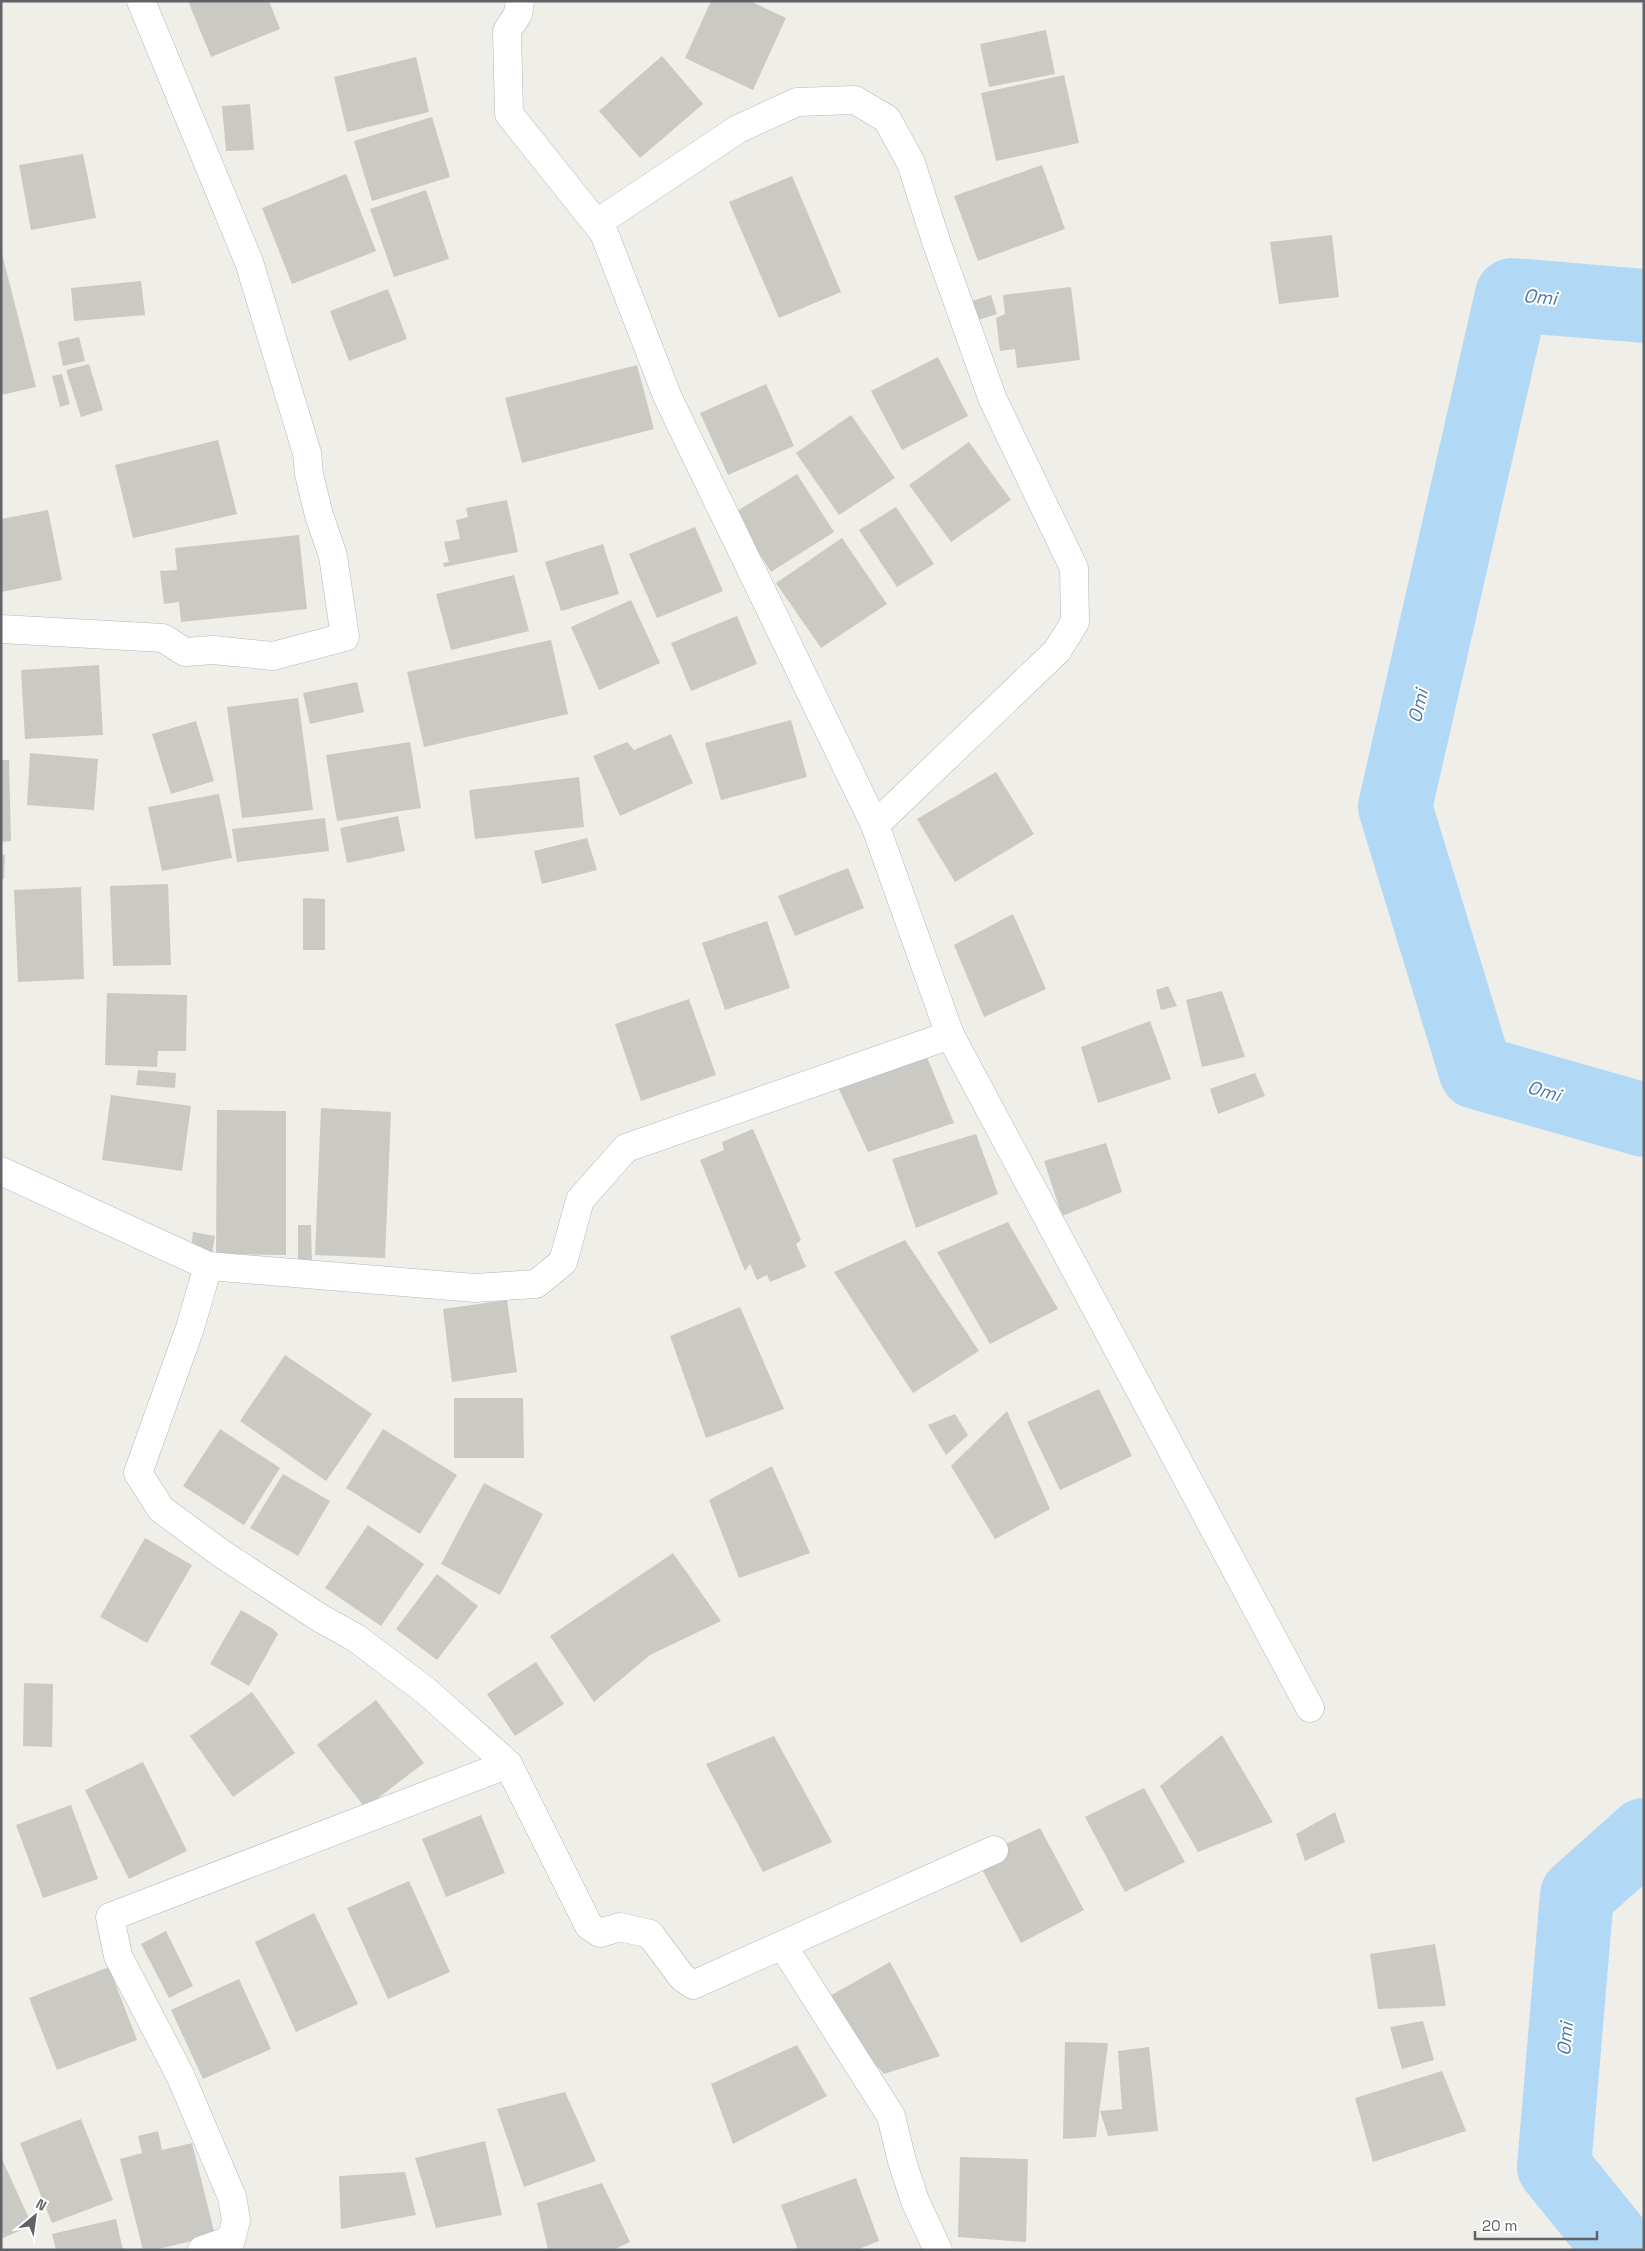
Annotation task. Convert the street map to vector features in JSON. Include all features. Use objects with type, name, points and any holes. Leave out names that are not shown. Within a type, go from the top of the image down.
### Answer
[{"type":"street","points":[[1,629],[163,638],[185,652],[213,650],[273,656],[345,637],[334,556],[319,514],[309,474],[307,453],[249,262],[141,1]]},
{"type":"street","points":[[520,1],[518,14],[507,31],[509,114],[604,233],[668,398],[875,825],[950,1035],[1310,1708]]},
{"type":"street","points":[[597,223],[738,129],[797,102],[854,100],[887,119],[911,163],[936,242],[993,400],[1074,568],[1076,622],[1057,651],[875,825]]},
{"type":"street","points":[[1,1172],[208,1266],[475,1288],[536,1284],[563,1262],[580,1200],[626,1148],[950,1035]]},
{"type":"street","points":[[208,1266],[190,1328],[138,1473],[161,1509],[230,1559],[320,1618],[356,1638],[426,1691],[508,1764],[589,1926],[600,1933],[620,1928],[650,1934],[682,1977],[693,1985],[994,1850]]},
{"type":"street","points":[[202,2250],[231,2240],[236,2220],[232,2197],[180,2075],[118,1956],[110,1917],[508,1764]]},
{"type":"street","points":[[783,1946],[892,2116],[902,2161],[915,2201],[938,2250]]},
{"type":"building","points":[[188,1],[269,1],[280,29],[211,57]]},
{"type":"building","points":[[711,1],[750,1],[786,18],[753,90],[685,58]]},
{"type":"building","points":[[1046,30],[1055,74],[989,87],[980,44]]},
{"type":"building","points":[[662,56],[703,104],[640,158],[599,111]]},
{"type":"building","points":[[416,57],[429,112],[347,132],[334,77]]},
{"type":"building","points":[[1064,75],[1079,143],[996,161],[981,93]]},
{"type":"building","points":[[250,104],[254,150],[226,151],[222,106]]},
{"type":"building","points":[[432,117],[450,177],[372,201],[354,141]]},
{"type":"building","points":[[83,154],[96,218],[31,230],[19,165]]},
{"type":"building","points":[[1042,165],[1065,229],[978,261],[954,196]]},
{"type":"building","points":[[346,174],[376,251],[292,284],[262,208]]},
{"type":"building","points":[[792,176],[841,292],[779,318],[729,202]]},
{"type":"building","points":[[426,190],[449,259],[394,277],[370,209]]},
{"type":"building","points":[[1332,235],[1339,297],[1279,304],[1270,242]]},
{"type":"building","points":[[1,250],[36,387],[1,395]]},
{"type":"building","points":[[141,281],[145,315],[74,321],[71,288]]},
{"type":"building","points":[[1071,287],[1080,360],[1017,368],[1015,349],[1000,351],[996,318],[1005,314],[1003,295]]},
{"type":"building","points":[[388,289],[407,339],[349,361],[330,311]]},
{"type":"building","points":[[991,295],[997,314],[978,320],[972,301]]},
{"type":"building","points":[[79,337],[85,361],[63,366],[58,342]]},
{"type":"building","points":[[938,357],[968,416],[902,450],[871,391]]},
{"type":"building","points":[[89,364],[103,410],[81,417],[66,370]]},
{"type":"building","points":[[637,365],[654,429],[522,463],[505,398]]},
{"type":"building","points":[[62,374],[70,404],[60,407],[52,376]]},
{"type":"building","points":[[766,384],[794,446],[728,475],[700,413]]},
{"type":"building","points":[[851,415],[895,478],[839,515],[796,453]]},
{"type":"building","points":[[218,440],[237,514],[133,538],[115,465]]},
{"type":"building","points":[[969,442],[1011,500],[951,542],[909,485]]},
{"type":"building","points":[[797,474],[834,532],[771,572],[734,513]]},
{"type":"building","points":[[507,500],[518,552],[444,567],[443,563],[449,562],[444,542],[460,539],[456,520],[468,517],[466,508]]},
{"type":"building","points":[[896,507],[934,564],[897,587],[859,530]]},
{"type":"building","points":[[48,510],[62,580],[1,592],[1,519]]},
{"type":"building","points":[[695,527],[723,591],[657,618],[629,554]]},
{"type":"building","points":[[299,535],[307,609],[181,622],[179,602],[164,604],[160,571],[177,570],[175,548]]},
{"type":"building","points":[[842,538],[887,604],[821,648],[776,583]]},
{"type":"building","points":[[603,544],[619,594],[561,611],[545,562]]},
{"type":"building","points":[[514,575],[529,631],[451,650],[436,594]]},
{"type":"building","points":[[631,600],[660,663],[599,690],[571,627]]},
{"type":"building","points":[[737,616],[757,664],[691,691],[671,643]]},
{"type":"building","points":[[551,640],[568,714],[424,747],[407,672]]},
{"type":"building","points":[[99,665],[103,735],[25,739],[21,670]]},
{"type":"building","points":[[357,682],[364,712],[310,724],[303,693]]},
{"type":"building","points":[[298,698],[313,810],[242,818],[227,707]]},
{"type":"building","points":[[791,720],[807,777],[721,800],[705,743]]},
{"type":"building","points":[[196,721],[214,781],[171,794],[152,734]]},
{"type":"building","points":[[671,734],[693,783],[620,816],[593,756],[627,742],[634,750]]},
{"type":"building","points":[[410,742],[421,808],[337,821],[326,755]]},
{"type":"building","points":[[30,753],[98,759],[94,810],[27,805]]},
{"type":"building","points":[[1,760],[9,760],[11,841],[1,842]]},
{"type":"building","points":[[996,772],[1034,834],[955,882],[917,819]]},
{"type":"building","points":[[579,777],[584,827],[475,839],[469,790]]},
{"type":"building","points":[[219,794],[232,858],[162,871],[148,807]]},
{"type":"building","points":[[398,816],[405,851],[347,863],[340,828]]},
{"type":"building","points":[[325,818],[329,851],[237,862],[232,829]]},
{"type":"building","points":[[587,838],[597,870],[542,884],[534,851]]},
{"type":"building","points":[[1,854],[5,855],[4,879],[1,879]]},
{"type":"building","points":[[848,868],[864,908],[795,936],[778,896]]},
{"type":"building","points":[[168,884],[171,965],[113,966],[110,886]]},
{"type":"building","points":[[81,887],[84,979],[18,982],[14,890]]},
{"type":"building","points":[[303,898],[325,899],[325,950],[303,950]]},
{"type":"building","points":[[1013,914],[1046,989],[984,1017],[954,945]]},
{"type":"building","points":[[767,921],[790,988],[725,1010],[702,943]]},
{"type":"building","points":[[1168,986],[1177,1006],[1161,1010],[1156,990]]},
{"type":"building","points":[[1222,991],[1245,1057],[1202,1067],[1186,1000]]},
{"type":"building","points":[[107,993],[187,995],[186,1051],[158,1051],[157,1067],[105,1065]]},
{"type":"building","points":[[689,999],[716,1075],[641,1101],[615,1024]]},
{"type":"building","points":[[1150,1021],[1171,1079],[1098,1103],[1081,1047]]},
{"type":"building","points":[[922,1045],[954,1123],[868,1152],[833,1076]]},
{"type":"building","points":[[138,1070],[176,1073],[175,1088],[136,1085]]},
{"type":"building","points":[[1255,1073],[1265,1096],[1218,1114],[1210,1089]]},
{"type":"building","points":[[111,1095],[191,1106],[182,1171],[102,1160]]},
{"type":"building","points":[[321,1108],[391,1112],[385,1258],[315,1255]]},
{"type":"building","points":[[217,1110],[286,1111],[286,1255],[216,1254]]},
{"type":"building","points":[[753,1129],[801,1240],[796,1244],[806,1267],[770,1282],[767,1275],[757,1280],[750,1264],[745,1271],[700,1160],[724,1150],[722,1142]]},
{"type":"building","points":[[976,1134],[998,1194],[916,1228],[892,1159]]},
{"type":"building","points":[[1106,1143],[1122,1192],[1062,1216],[1044,1161]]},
{"type":"building","points":[[1008,1222],[1058,1309],[990,1344],[937,1252]]},
{"type":"building","points":[[298,1225],[311,1225],[312,1265],[298,1264]]},
{"type":"building","points":[[193,1232],[215,1236],[212,1253],[191,1249]]},
{"type":"building","points":[[905,1240],[979,1351],[913,1393],[834,1272]]},
{"type":"building","points":[[507,1300],[517,1372],[452,1382],[443,1309]]},
{"type":"building","points":[[740,1307],[784,1409],[706,1438],[670,1336]]},
{"type":"building","points":[[285,1355],[372,1414],[326,1481],[240,1421]]},
{"type":"building","points":[[1099,1389],[1132,1456],[1060,1490],[1027,1422]]},
{"type":"building","points":[[454,1398],[523,1398],[524,1458],[454,1458]]},
{"type":"building","points":[[1007,1411],[1050,1509],[995,1539],[951,1466]]},
{"type":"building","points":[[955,1414],[968,1435],[946,1455],[928,1425]]},
{"type":"building","points":[[220,1429],[280,1468],[244,1525],[183,1486]]},
{"type":"building","points":[[383,1429],[457,1475],[420,1534],[346,1488]]},
{"type":"building","points":[[772,1466],[810,1553],[739,1578],[709,1500]]},
{"type":"building","points":[[283,1474],[330,1501],[298,1556],[250,1528]]},
{"type":"building","points":[[484,1483],[543,1514],[500,1595],[441,1564]]},
{"type":"building","points":[[368,1525],[424,1564],[381,1626],[325,1588]]},
{"type":"building","points":[[145,1538],[192,1565],[147,1643],[100,1617]]},
{"type":"building","points":[[673,1553],[721,1621],[650,1655],[594,1702],[550,1636]]},
{"type":"building","points":[[437,1574],[478,1606],[437,1660],[396,1629]]},
{"type":"building","points":[[241,1610],[278,1634],[249,1686],[210,1664]]},
{"type":"building","points":[[536,1662],[564,1704],[515,1736],[487,1694]]},
{"type":"building","points":[[24,1683],[53,1684],[52,1747],[23,1746]]},
{"type":"building","points":[[252,1692],[295,1753],[233,1797],[190,1736]]},
{"type":"building","points":[[376,1700],[424,1763],[365,1808],[317,1745]]},
{"type":"building","points":[[1222,1735],[1273,1822],[1198,1852],[1160,1786]]},
{"type":"building","points":[[774,1736],[832,1842],[763,1872],[706,1764]]},
{"type":"building","points":[[143,1762],[187,1851],[129,1879],[85,1790]]},
{"type":"building","points":[[1144,1788],[1185,1862],[1125,1892],[1085,1817]]},
{"type":"building","points":[[71,1805],[98,1879],[43,1898],[16,1825]]},
{"type":"building","points":[[1335,1812],[1345,1842],[1305,1861],[1296,1834]]},
{"type":"building","points":[[481,1815],[505,1873],[446,1897],[422,1839]]},
{"type":"building","points":[[1040,1828],[1084,1910],[1021,1943],[976,1858]]},
{"type":"building","points":[[409,1881],[450,1972],[388,1999],[347,1908]]},
{"type":"building","points":[[314,1913],[358,2004],[296,2032],[255,1942]]},
{"type":"building","points":[[166,1931],[193,1986],[169,1998],[141,1944]]},
{"type":"building","points":[[1435,1944],[1446,2006],[1378,2009],[1370,1954]]},
{"type":"building","points":[[890,1962],[940,2056],[884,2074],[819,2002]]},
{"type":"building","points":[[109,1967],[137,2040],[57,2070],[29,1998]]},
{"type":"building","points":[[239,1979],[271,2049],[203,2079],[171,2010]]},
{"type":"building","points":[[1423,2021],[1434,2060],[1402,2069],[1390,2027]]},
{"type":"building","points":[[1065,2042],[1108,2043],[1096,2137],[1063,2139]]},
{"type":"building","points":[[797,2045],[827,2096],[733,2144],[711,2084]]},
{"type":"building","points":[[1149,2047],[1158,2131],[1108,2136],[1100,2111],[1122,2109],[1118,2051]]},
{"type":"building","points":[[1442,2071],[1466,2131],[1373,2162],[1355,2098]]},
{"type":"building","points":[[565,2092],[596,2161],[524,2187],[497,2109]]},
{"type":"building","points":[[81,2119],[113,2200],[52,2223],[20,2143]]},
{"type":"building","points":[[158,2131],[162,2150],[192,2143],[215,2235],[155,2250],[143,2250],[120,2159],[142,2153],[138,2136]]},
{"type":"building","points":[[485,2141],[502,2215],[436,2228],[415,2158]]},
{"type":"building","points":[[1,2157],[32,2225],[1,2239]]},
{"type":"building","points":[[960,2157],[1028,2159],[1026,2242],[958,2237]]},
{"type":"building","points":[[405,2172],[416,2215],[341,2229],[339,2176]]},
{"type":"building","points":[[856,2178],[879,2241],[856,2250],[798,2250],[781,2205]]},
{"type":"building","points":[[602,2183],[630,2242],[613,2250],[548,2250],[537,2203]]},
{"type":"building","points":[[116,2219],[123,2250],[56,2250],[52,2234]]},
{"type":"waterway","name":"Omi","points":[[1644,306],[1512,295],[1395,807],[1476,1072],[1644,1120]]},
{"type":"waterway","name":"Omi","points":[[1621,2250],[1554,2167],[1577,1895],[1644,1835]]}]
